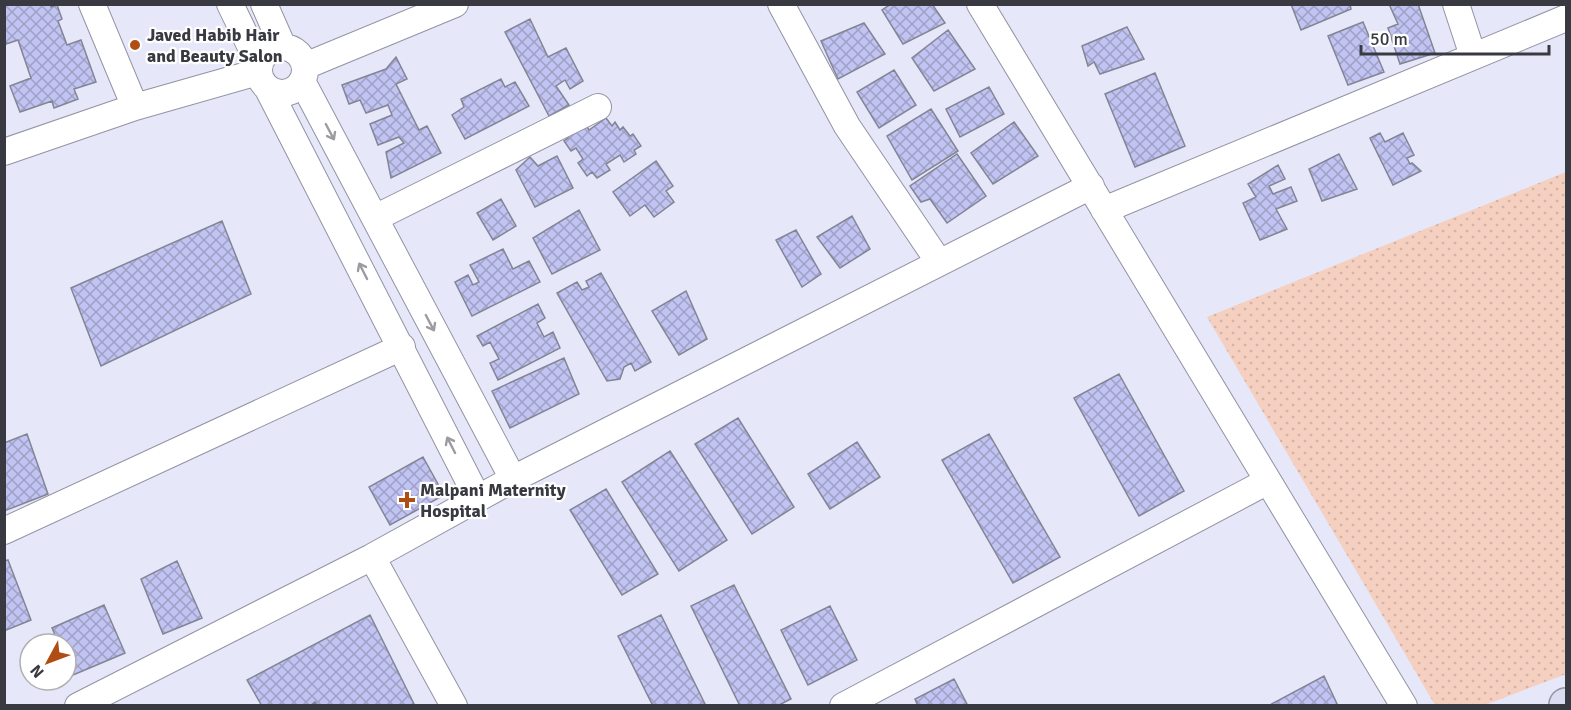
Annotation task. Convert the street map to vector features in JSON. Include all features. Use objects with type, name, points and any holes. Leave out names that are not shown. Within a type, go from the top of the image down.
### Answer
[{"type":"street","points":[[92,4],[135,107]]},
{"type":"street","points":[[230,4],[262,75],[477,497]]},
{"type":"street","points":[[264,4],[283,47]]},
{"type":"street","points":[[262,75],[279,93],[290,92],[304,73],[455,4]]},
{"type":"street","points":[[781,4],[847,126],[939,262]]},
{"type":"street","points":[[980,4],[1404,705]]},
{"type":"street","points":[[1456,4],[1473,56]]},
{"type":"street","points":[[1104,210],[1566,18]]},
{"type":"street","points":[[262,75],[268,51],[283,47],[297,53],[304,73],[375,219],[513,479]]},
{"type":"street","points":[[4,152],[135,107],[262,75]]},
{"type":"street","points":[[375,219],[598,107]]},
{"type":"street","points":[[78,705],[372,557],[477,497],[1090,186]]},
{"type":"street","points":[[4,531],[402,347]]},
{"type":"street","points":[[843,705],[1268,481]]},
{"type":"street","points":[[372,557],[454,705]]},
{"type":"shaded area","points":[[1566,172],[1566,674],[1485,705],[1435,705],[1207,317]]},
{"type":"building","points":[[4,4],[50,4],[51,7],[57,5],[62,19],[58,21],[67,45],[81,40],[96,82],[74,89],[78,99],[54,108],[52,101],[20,112],[10,86],[31,78],[18,40],[6,44]]},
{"type":"building","points":[[891,4],[932,4],[945,23],[903,44],[882,10]]},
{"type":"building","points":[[1291,4],[1350,4],[1351,9],[1301,30]]},
{"type":"building","points":[[1389,4],[1418,4],[1435,53],[1400,64],[1388,28],[1398,24]]},
{"type":"building","points":[[530,19],[548,57],[566,48],[583,81],[570,89],[565,80],[556,86],[569,105],[549,116],[505,32]]},
{"type":"building","points":[[1363,22],[1384,72],[1348,85],[1328,36]]},
{"type":"building","points":[[864,23],[885,54],[838,79],[821,41]]},
{"type":"building","points":[[1127,27],[1144,59],[1100,74],[1094,62],[1088,66],[1082,46]]},
{"type":"building","points":[[948,30],[975,69],[934,91],[912,58]]},
{"type":"building","points":[[396,57],[407,79],[396,84],[419,130],[427,126],[441,153],[391,178],[386,152],[404,143],[399,137],[378,145],[370,124],[392,115],[388,105],[366,113],[360,100],[349,104],[342,85],[386,69]]},
{"type":"building","points":[[894,70],[916,105],[879,128],[857,92]]},
{"type":"building","points":[[1155,73],[1185,146],[1135,167],[1105,94]]},
{"type":"building","points":[[501,79],[505,87],[515,82],[529,106],[465,139],[452,115],[464,107],[461,99]]},
{"type":"building","points":[[989,87],[1004,114],[960,137],[946,109]]},
{"type":"building","points":[[931,109],[958,151],[912,180],[887,136]]},
{"type":"building","points":[[606,118],[612,126],[615,122],[620,130],[623,127],[630,136],[633,134],[641,146],[634,150],[636,154],[624,162],[620,155],[606,164],[610,170],[597,178],[592,172],[587,176],[578,163],[583,159],[576,148],[571,151],[564,141],[568,138],[566,134],[584,122],[589,130]]},
{"type":"building","points":[[1014,122],[1038,156],[993,184],[971,153]]},
{"type":"building","points":[[1380,133],[1385,142],[1403,133],[1414,155],[1407,158],[1410,164],[1412,163],[1421,171],[1393,185],[1370,138]]},
{"type":"building","points":[[957,154],[986,196],[947,223],[930,199],[921,202],[910,186]]},
{"type":"building","points":[[1339,154],[1357,189],[1322,201],[1309,169]]},
{"type":"building","points":[[557,156],[573,188],[535,207],[516,170],[530,157],[538,166]]},
{"type":"building","points":[[656,161],[673,186],[666,191],[674,202],[654,217],[645,205],[630,216],[613,192]]},
{"type":"building","points":[[1278,165],[1285,179],[1269,186],[1273,194],[1291,187],[1297,201],[1276,209],[1287,229],[1260,240],[1243,203],[1256,197],[1248,184]]},
{"type":"building","points":[[501,199],[516,226],[493,240],[477,213]]},
{"type":"building","points":[[579,210],[600,250],[552,274],[533,238]]},
{"type":"building","points":[[852,216],[870,249],[840,268],[817,237]]},
{"type":"building","points":[[222,221],[251,294],[101,366],[71,288]]},
{"type":"building","points":[[796,230],[821,274],[802,287],[776,240]]},
{"type":"building","points":[[503,249],[513,269],[529,261],[540,282],[472,316],[455,282],[468,275],[473,285],[479,282],[470,265]]},
{"type":"building","points":[[601,273],[651,362],[635,371],[631,363],[624,367],[620,379],[607,381],[557,293],[577,282],[582,290],[589,287],[586,281]]},
{"type":"building","points":[[686,291],[707,339],[679,355],[652,311]]},
{"type":"building","points":[[538,304],[545,318],[537,323],[544,337],[553,332],[560,348],[498,380],[490,363],[499,359],[490,342],[483,346],[477,336]]},
{"type":"building","points":[[564,358],[579,394],[510,428],[492,391]]},
{"type":"building","points":[[1119,374],[1184,491],[1139,516],[1074,398]]},
{"type":"building","points":[[738,418],[794,507],[752,534],[695,444]]},
{"type":"building","points":[[27,434],[48,494],[4,511],[4,443]]},
{"type":"building","points":[[989,434],[1060,557],[1013,583],[942,460]]},
{"type":"building","points":[[857,442],[880,477],[830,509],[808,474]]},
{"type":"building","points":[[670,451],[727,540],[679,571],[622,482]]},
{"type":"building","points":[[423,457],[444,495],[390,525],[369,487]]},
{"type":"building","points":[[606,489],[658,574],[622,595],[570,510]]},
{"type":"building","points":[[8,560],[31,620],[4,631],[4,561]]},
{"type":"building","points":[[177,561],[202,618],[163,634],[141,579]]},
{"type":"building","points":[[734,585],[791,699],[777,706],[740,706],[691,606]]},
{"type":"building","points":[[104,605],[125,653],[78,673],[78,632],[54,632],[52,628]]},
{"type":"building","points":[[830,606],[857,660],[808,685],[781,630]]},
{"type":"building","points":[[370,615],[415,706],[317,706],[315,702],[310,706],[262,706],[247,680]]},
{"type":"building","points":[[661,615],[706,706],[653,706],[618,636]]},
{"type":"building","points":[[1324,676],[1338,706],[1268,706]]},
{"type":"building","points":[[954,679],[968,706],[918,706],[915,699]]},
{"type":"place","name":"Javed Habib Hair and Beauty Salon","points":[[135,45]]},
{"type":"place","name":"Malpani Maternity Hospital","points":[[407,500]]}]
